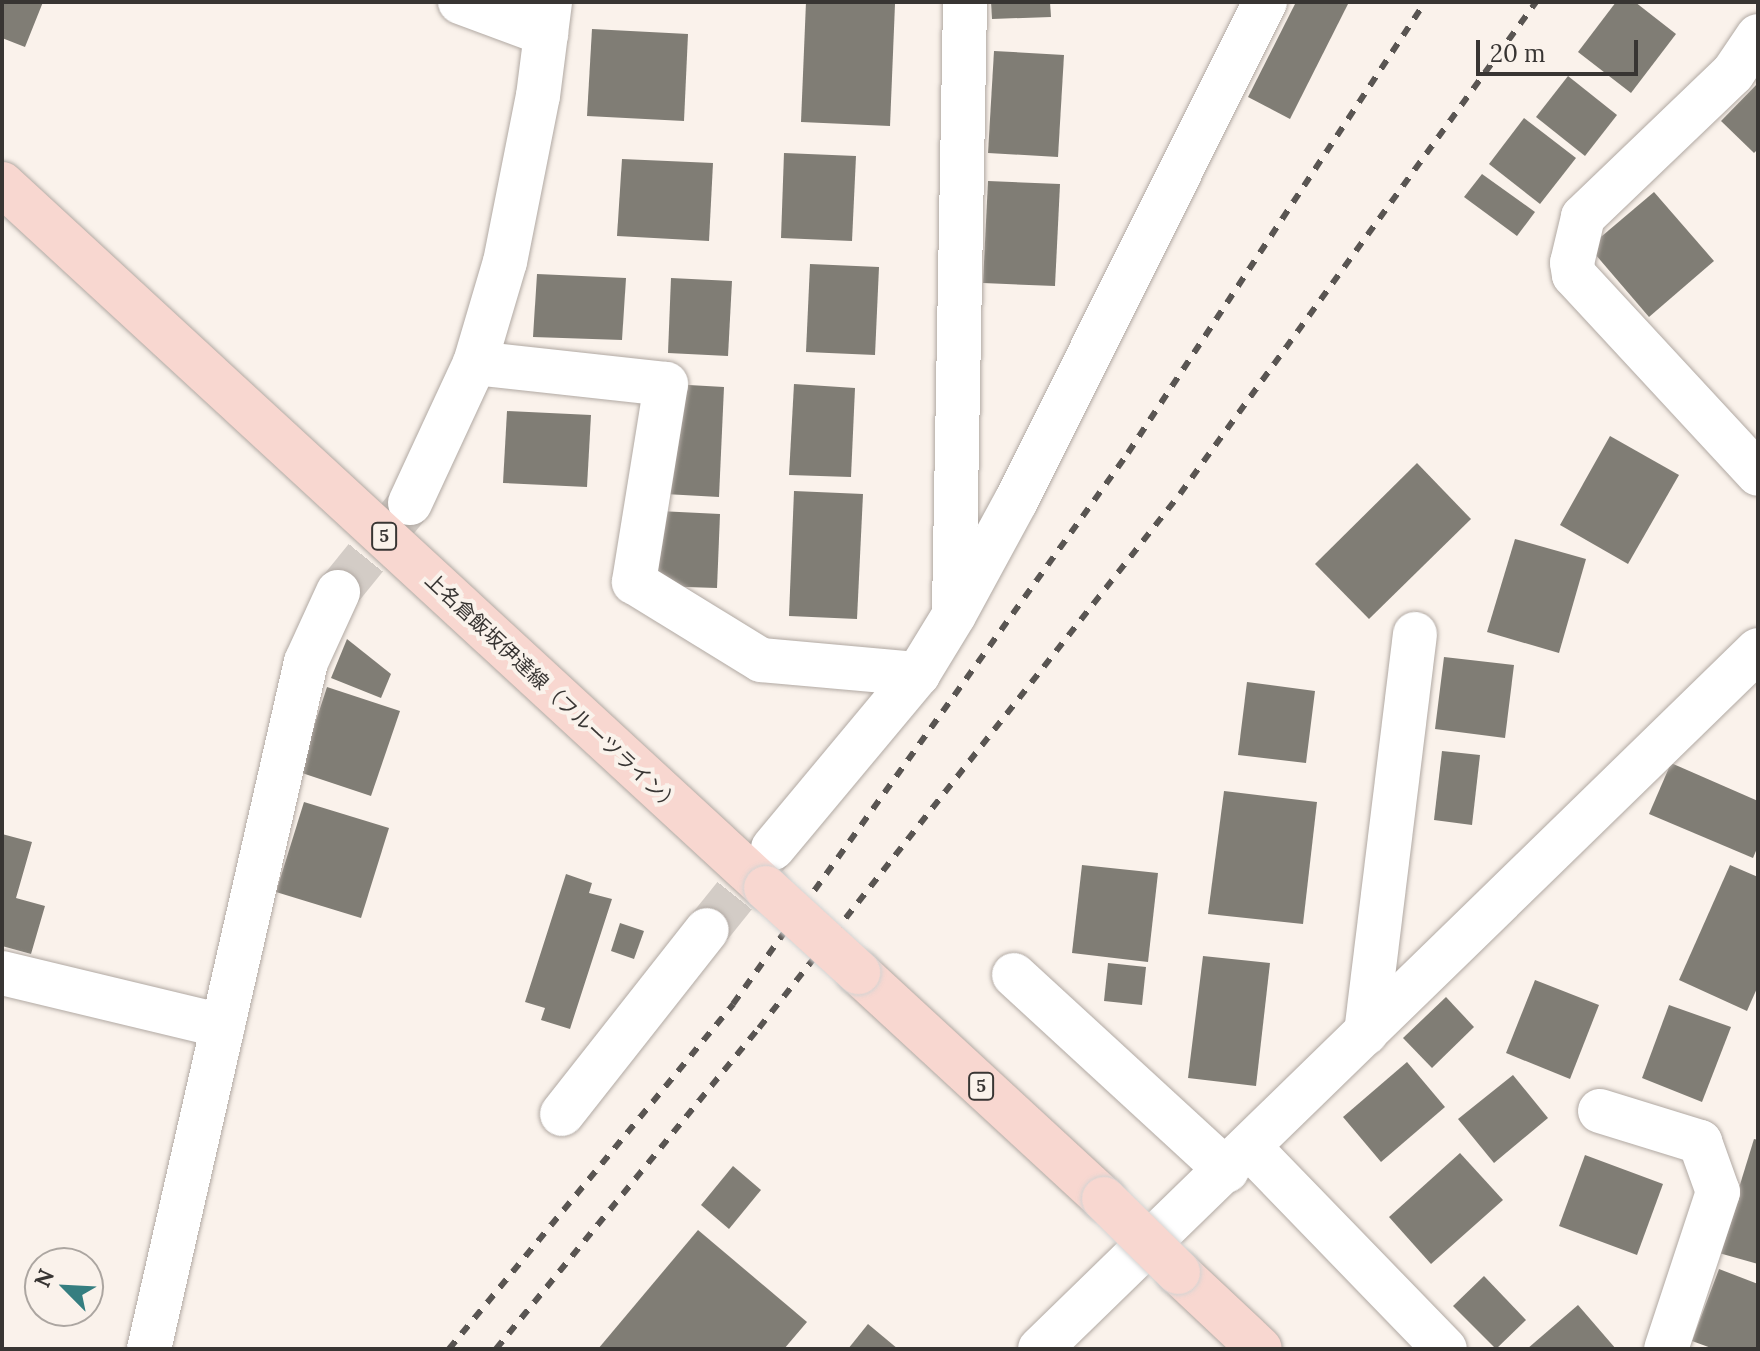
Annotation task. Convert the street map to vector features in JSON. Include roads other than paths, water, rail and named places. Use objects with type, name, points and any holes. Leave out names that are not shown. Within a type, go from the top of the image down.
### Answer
[{"type":"main road","name":"上名倉飯坂伊達線（フルーツライン）","points":[[2,184],[770,868],[858,972],[1104,1199],[1260,1349]]},
{"type":"street","points":[[410,503],[475,363],[505,262],[548,18],[460,2]]},
{"type":"street","points":[[954,615],[965,2]]},
{"type":"street","points":[[770,868],[918,674],[954,615],[1016,501],[1265,2]]},
{"type":"street","points":[[1758,36],[1733,73],[1583,217],[1572,263],[1574,275],[1758,474]]},
{"type":"street","points":[[475,363],[666,384],[634,582],[761,660],[918,674]]},
{"type":"street","points":[[149,1349],[312,640],[338,592]]},
{"type":"street","points":[[1366,1033],[1415,634]]},
{"type":"street","points":[[1040,1349],[1238,1160],[1758,650]]},
{"type":"street","points":[[562,1114],[707,930]]},
{"type":"street","points":[[2,973],[223,1026]]},
{"type":"street","points":[[1014,975],[1238,1160],[1445,1349]]},
{"type":"street","points":[[1600,1111],[1700,1142],[1718,1192],[1666,1349]]},
{"type":"tunnel","points":[[338,592],[407,507]]},
{"type":"tunnel","points":[[707,930],[773,848]]},
{"type":"railway","points":[[449,1349],[733,1004],[1128,453],[1425,2]]},
{"type":"railway","points":[[496,1349],[759,1028],[1180,494],[1536,2]]}]
